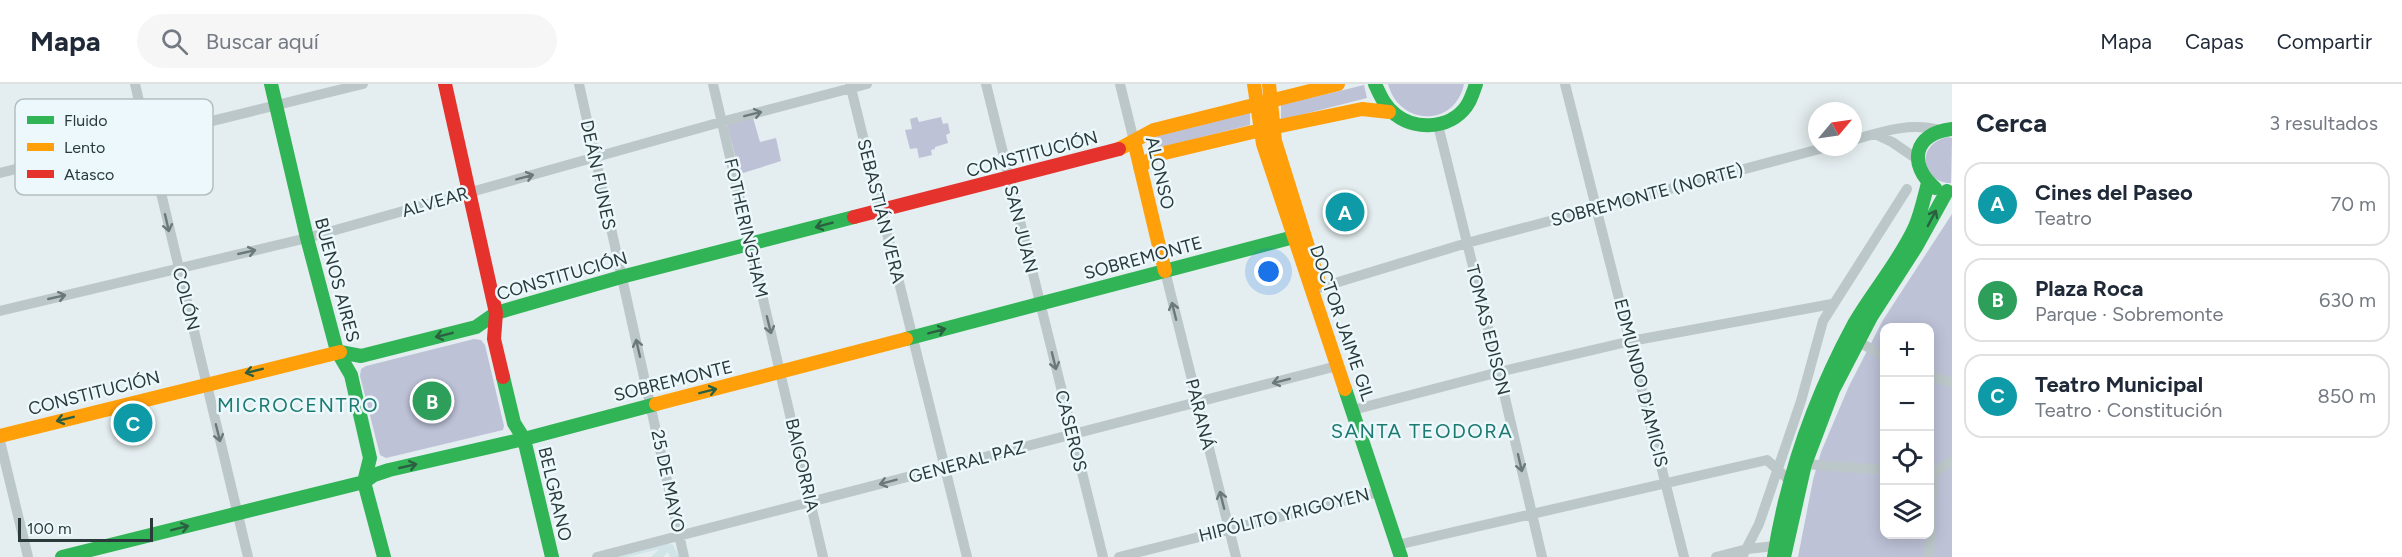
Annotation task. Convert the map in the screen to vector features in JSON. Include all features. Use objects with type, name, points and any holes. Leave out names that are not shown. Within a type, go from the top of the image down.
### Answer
[{"type":"main road","name":"BUENOS AIRES","points":[[271,84],[307,238],[337,351],[351,375],[370,458],[364,482]]},
{"type":"main road","name":"BELGRANO","points":[[445,84],[496,313],[494,339],[514,423],[524,439],[552,557]]},
{"type":"main road","points":[[1254,84],[1265,102]]},
{"type":"main road","points":[[1269,84],[1265,102],[1268,129],[1278,152],[1316,289]]},
{"type":"main road","name":"CONSTITUCIÓN","points":[[0,436],[337,351],[361,356],[476,327],[496,313],[621,277],[1107,153],[1154,130],[1338,84]]},
{"type":"main road","points":[[1374,84],[1380,100],[1389,112],[1404,122],[1420,126],[1438,125],[1453,119],[1465,108],[1477,84]]},
{"type":"main road","points":[[1140,167],[1156,155],[1268,129],[1362,109],[1389,112]]},
{"type":"main road","points":[[1795,482],[1805,464],[1833,390],[1858,341],[1949,190],[1928,183],[1920,174],[1917,159],[1924,140],[1948,127]]},
{"type":"main road","name":"DOCTOR JAIME GIL","points":[[1268,129],[1263,144],[1294,237],[1316,289],[1404,551]]},
{"type":"main road","name":"ALONSO","points":[[1134,141],[1165,271]]},
{"type":"main road","points":[[1776,551],[1795,482],[1807,424],[1837,356],[1907,242],[1920,214],[1928,183]]},
{"type":"main road","name":"SOBREMONTE","points":[[62,557],[364,482],[374,475],[389,470],[524,439],[1294,237]]},
{"type":"main road","name":"DOCTOR JAIME GIL","points":[[1316,289],[1337,366],[1357,409],[1379,492],[1404,551]]},
{"type":"main road","points":[[364,482],[384,557]]},
{"type":"street","name":"COLÓN","points":[[135,84],[138,99]]},
{"type":"street","points":[[213,121],[363,84]]},
{"type":"street","name":"DEÁN FUNES","points":[[579,84],[651,405]]},
{"type":"street","name":"FOTHERINGHAM","points":[[713,84],[780,372]]},
{"type":"street","name":"ALVEAR","points":[[0,311],[307,238],[850,86],[867,84]]},
{"type":"street","name":"SAN JUAN","points":[[986,84],[1040,304]]},
{"type":"street","name":"ALONSO","points":[[1120,84],[1134,141]]},
{"type":"street","name":"EDMUNDO D'AMICIS","points":[[1565,84],[1684,557]]},
{"type":"street","name":"SEBASTIÁN VERA","points":[[850,86],[967,557]]},
{"type":"street","name":"TOMAS EDISON","points":[[1438,125],[1542,557]]},
{"type":"street","points":[[1862,138],[1923,125],[1948,127]]},
{"type":"street","points":[[1875,134],[1892,142],[1917,159]]},
{"type":"street","name":"SOBREMONTE (NORTE)","points":[[1467,243],[1808,152]]},
{"type":"street","points":[[0,173],[15,169]]},
{"type":"street","points":[[1747,554],[1801,401],[1824,321],[1832,304],[1907,189]]},
{"type":"street","name":"COLÓN","points":[[161,195],[248,557]]},
{"type":"street","points":[[1316,289],[1467,243]]},
{"type":"street","name":"PARANÁ","points":[[1165,271],[1236,557]]},
{"type":"street","name":"CASEROS","points":[[1040,304],[1103,557]]},
{"type":"street","points":[[1357,409],[1631,341],[1832,304]]},
{"type":"street","points":[[1858,341],[1880,355]]},
{"type":"street","name":"GENERAL PAZ","points":[[597,557],[1337,366]]},
{"type":"street","name":"BAIGORRIA","points":[[780,372],[823,557]]},
{"type":"street","points":[[1934,377],[1952,383]]},
{"type":"street","name":"25 DE MAYO","points":[[651,405],[684,557]]},
{"type":"street","points":[[0,441],[28,557]]},
{"type":"street","points":[[1404,551],[1532,516],[1767,460],[1795,482]]},
{"type":"street","points":[[1934,471],[1952,462]]},
{"type":"street","points":[[1805,464],[1880,470]]},
{"type":"street","points":[[1929,557],[1931,485]]},
{"type":"street","name":"HIPÓLITO YRIGOYEN","points":[[1119,557],[1379,492]]},
{"type":"street","points":[[1716,557],[1776,551]]},
{"type":"shaded area","points":[[1388,84],[1464,84],[1459,98],[1450,108],[1439,114],[1427,116],[1415,114],[1403,108],[1394,98]]},
{"type":"shaded area","points":[[1364,85],[1367,98],[1281,120],[1281,105]]},
{"type":"shaded area","points":[[1250,111],[1250,125],[1155,149],[1151,136]]},
{"type":"shaded area","points":[[917,117],[919,122],[941,117],[943,124],[948,123],[950,133],[946,135],[948,143],[931,150],[932,155],[919,158],[917,148],[910,149],[905,130],[912,129],[910,119]]},
{"type":"shaded area","points":[[753,118],[760,142],[776,138],[781,161],[740,174],[727,124]]},
{"type":"shaded area","points":[[1948,137],[1952,138],[1951,183],[1940,181],[1933,176],[1926,162],[1926,154],[1930,147]]},
{"type":"shaded area","points":[[1952,214],[1952,557],[1798,557],[1813,480],[1821,452],[1849,386],[1880,326],[1880,539],[1934,539],[1934,323],[1881,323]]},
{"type":"shaded area","points":[[474,339],[481,340],[485,345],[504,426],[503,430],[386,458],[380,455],[360,376],[361,369]]},
{"type":"shaded area","points":[[667,543],[673,545],[679,557],[670,557],[668,552],[663,557],[651,557],[659,549],[627,557],[611,557]]},
{"type":"traffic: fast","points":[[271,84],[307,238],[337,351],[351,375],[370,458],[364,482],[384,557]]},
{"type":"traffic: fast","points":[[1375,84],[1392,112],[1415,124],[1425,125],[1446,122],[1463,111],[1476,84]]},
{"type":"traffic: fast","points":[[1935,188],[1920,169],[1919,151],[1929,137],[1952,129]]},
{"type":"traffic: fast","points":[[1774,557],[1794,466],[1826,380],[1854,324],[1909,240],[1919,216],[1928,183]]},
{"type":"traffic: fast","points":[[1784,557],[1805,464],[1833,390],[1871,317],[1916,247],[1947,191]]},
{"type":"traffic: fast","points":[[340,352],[361,356],[476,327],[496,313],[621,277],[854,217]]},
{"type":"traffic: fast","points":[[906,339],[1294,237]]},
{"type":"traffic: fast","points":[[503,377],[514,423],[524,439],[552,557]]},
{"type":"traffic: fast","points":[[1345,389],[1401,557]]},
{"type":"traffic: fast","points":[[62,557],[364,482],[374,475],[389,470],[524,439],[656,404]]},
{"type":"traffic: slow","points":[[1254,84],[1263,144],[1345,389]]},
{"type":"traffic: slow","points":[[1269,84],[1275,141],[1319,282]]},
{"type":"traffic: slow","points":[[1119,149],[1154,130],[1338,84]]},
{"type":"traffic: slow","points":[[1140,167],[1156,155],[1261,130],[1362,109],[1389,112]]},
{"type":"traffic: slow","points":[[1134,141],[1165,271]]},
{"type":"traffic: slow","points":[[656,404],[906,339]]},
{"type":"traffic: slow","points":[[0,436],[340,352]]},
{"type":"traffic: jam","points":[[445,84],[496,313],[494,339],[503,377]]},
{"type":"traffic: jam","points":[[854,217],[1119,149]]},
{"type":"place","name":"Cines del Paseo","points":[[1345,212]]},
{"type":"place","name":"Plaza Roca","points":[[432,401]]},
{"type":"place","name":"Teatro Municipal","points":[[133,423]]},
{"type":"district","name":"MICROCENTRO","points":[[298,405]]},
{"type":"district","name":"SANTA TEODORA","points":[[1422,431]]}]
